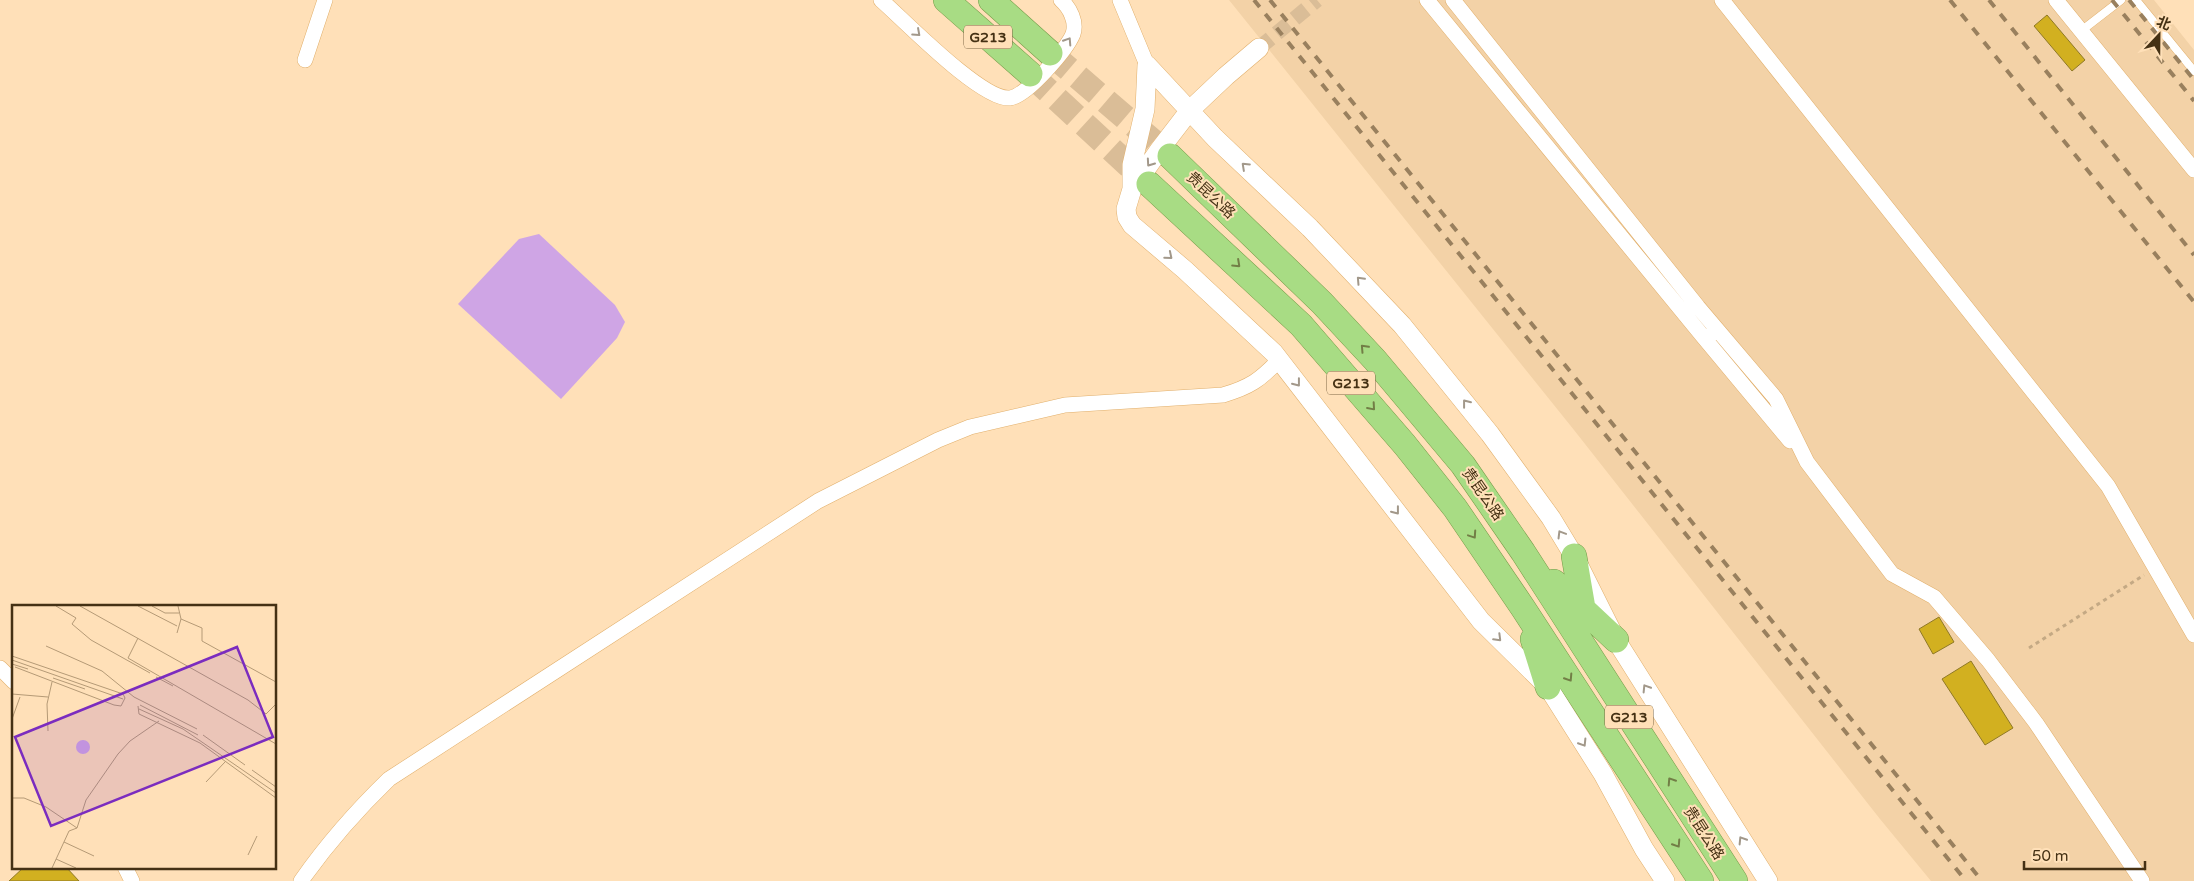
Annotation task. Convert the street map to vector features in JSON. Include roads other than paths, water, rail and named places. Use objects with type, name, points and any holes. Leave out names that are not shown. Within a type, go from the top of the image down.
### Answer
[{"type":"highway","name":"G213","points":[[946,0],[1030,74]]},
{"type":"highway","name":"G213","points":[[991,0],[1050,53]]},
{"type":"highway","name":"贵昆公路","points":[[1170,156],[1260,240],[1322,303],[1375,360],[1463,465],[1523,552],[1735,881]]},
{"type":"highway","name":"贵昆公路","points":[[1141,186],[1301,325],[1411,452],[1455,508],[1523,608],[1701,881]]},
{"type":"highway","points":[[1523,552],[1616,640]]},
{"type":"highway","points":[[1574,556],[1597,667]]},
{"type":"highway","points":[[1523,608],[1548,686]]},
{"type":"street","points":[[305,60],[325,0]]},
{"type":"street","points":[[882,0],[956,68],[996,95],[1010,98],[1033,86],[1073,33],[1073,17],[1061,0]]},
{"type":"street","points":[[1120,0],[1147,65],[1216,138],[1310,228],[1402,325],[1490,434],[1551,518],[1574,556],[1616,640],[1768,881]]},
{"type":"street","points":[[1426,0],[1806,460],[1892,574],[1934,597],[1988,660],[2036,723],[2142,881]]},
{"type":"street","points":[[1454,0],[1717,330],[1776,399],[1806,460]]},
{"type":"street","points":[[1722,0],[2108,486],[2194,635]]},
{"type":"street","points":[[2056,0],[2194,170]]},
{"type":"street","points":[[1259,48],[1190,110],[1126,209],[1127,217],[1132,225],[1185,270],[1279,360],[1481,620],[1548,686],[1603,774],[1644,849],[1665,881]]},
{"type":"street","points":[[1141,186],[1132,165],[1145,109],[1147,65]]},
{"type":"street","points":[[1705,339],[1717,330]]},
{"type":"street","points":[[301,881],[320,853],[365,802],[390,779],[818,501],[938,440],[970,427],[1064,405],[1223,395],[1245,389],[1259,381],[1279,360]]},
{"type":"street","points":[[0,668],[12,680]]},
{"type":"street","points":[[126,868],[132,881]]},
{"type":"lane","points":[[2082,31],[2122,0]]},
{"type":"lane","points":[[2136,0],[2194,71]]},
{"type":"tunnel","points":[[1259,48],[1317,0]]},
{"type":"tunnel","points":[[1050,53],[1170,156]]},
{"type":"tunnel","points":[[1030,74],[1149,184]]},
{"type":"railway","points":[[1254,0],[1966,881]]},
{"type":"railway","points":[[1270,0],[1982,881]]},
{"type":"railway","points":[[1950,0],[2194,302]]},
{"type":"railway","points":[[1989,0],[2194,255]]},
{"type":"railway","points":[[2112,0],[2194,101]]},
{"type":"railway","points":[[2129,0],[2194,80]]}]
